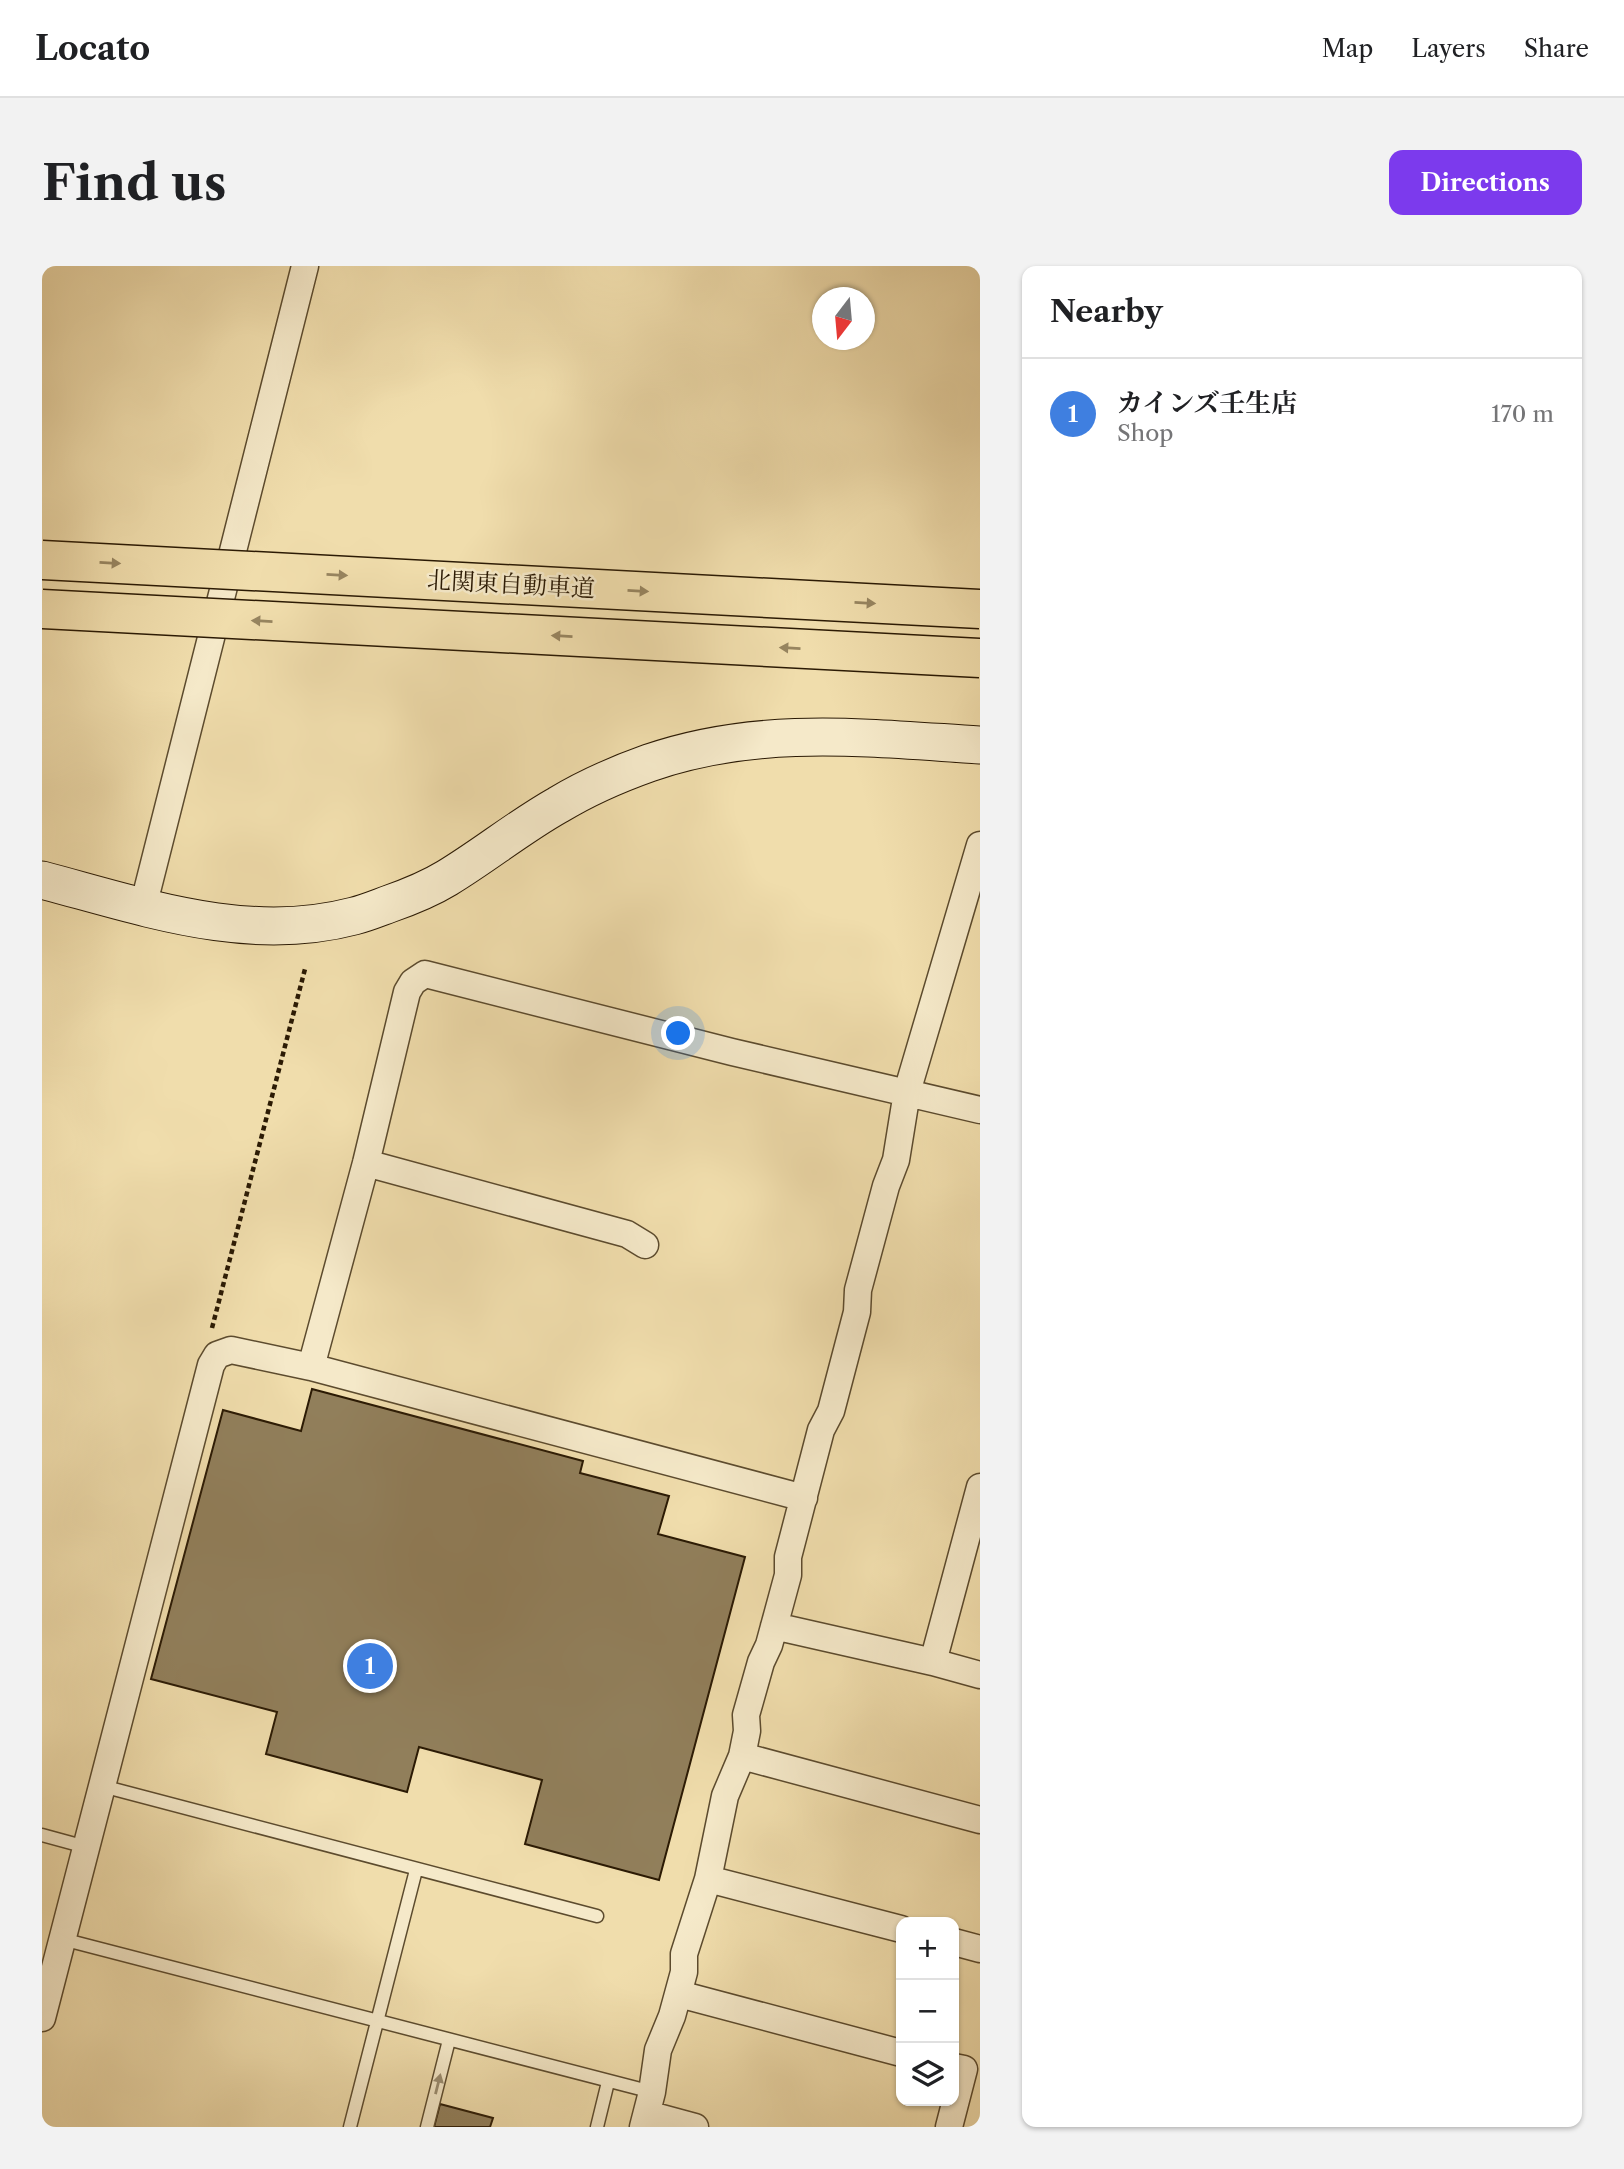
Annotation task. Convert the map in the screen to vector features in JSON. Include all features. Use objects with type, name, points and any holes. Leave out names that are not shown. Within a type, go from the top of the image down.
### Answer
[{"type":"highway","name":"北関東自動車道","points":[[42,560],[980,609]]},
{"type":"highway","name":"北関東自動車道","points":[[42,609],[980,658]]},
{"type":"street","points":[[143,906],[305,266]]},
{"type":"street","points":[[42,880],[196,919],[253,926],[284,926],[354,916],[408,897],[445,880],[557,805],[599,783],[649,763],[695,750],[758,738],[830,736],[980,745]]},
{"type":"street","points":[[695,2127],[647,2111],[659,2050],[678,1994],[684,1972],[684,1954],[708,1880],[725,1796],[741,1756],[747,1731],[747,1715],[788,1575],[788,1557],[821,1430],[831,1411],[858,1312],[858,1290],[886,1186],[896,1160],[907,1092],[980,845]]},
{"type":"street","points":[[312,1367],[366,1163],[407,992],[413,982],[425,974],[732,1052],[980,1111]]},
{"type":"street","points":[[366,1163],[627,1234],[645,1245]]},
{"type":"street","points":[[42,2018],[211,1365],[217,1355],[232,1350],[312,1367],[804,1498]]},
{"type":"street","points":[[933,1662],[980,1488]]},
{"type":"street","points":[[774,1626],[980,1675]]},
{"type":"street","points":[[741,1756],[980,1820]]},
{"type":"street","points":[[708,1880],[896,1928]]},
{"type":"street","points":[[959,1943],[980,1949]]},
{"type":"street","points":[[678,1994],[896,2052]]},
{"type":"street","points":[[959,2068],[964,2069],[959,2088]]},
{"type":"street","points":[[949,2127],[954,2106]]},
{"type":"lane","points":[[102,1786],[597,1916]]},
{"type":"lane","points":[[42,1835],[86,1847]]},
{"type":"lane","points":[[350,2127],[416,1870]]},
{"type":"lane","points":[[62,1939],[608,2082],[647,2111]]},
{"type":"lane","points":[[427,2127],[449,2040]]},
{"type":"lane","points":[[597,2127],[608,2082]]},
{"type":"path","points":[[212,1329],[305,969]]},
{"type":"building","points":[[312,1389],[583,1461],[580,1473],[669,1496],[658,1534],[745,1557],[659,1880],[525,1844],[542,1780],[419,1747],[407,1792],[266,1754],[277,1712],[151,1679],[223,1410],[301,1431]]},
{"type":"building","points":[[440,2104],[493,2118],[490,2127],[434,2127]]},
{"type":"place","name":"カインズ壬生店","points":[[370,1666]]}]
